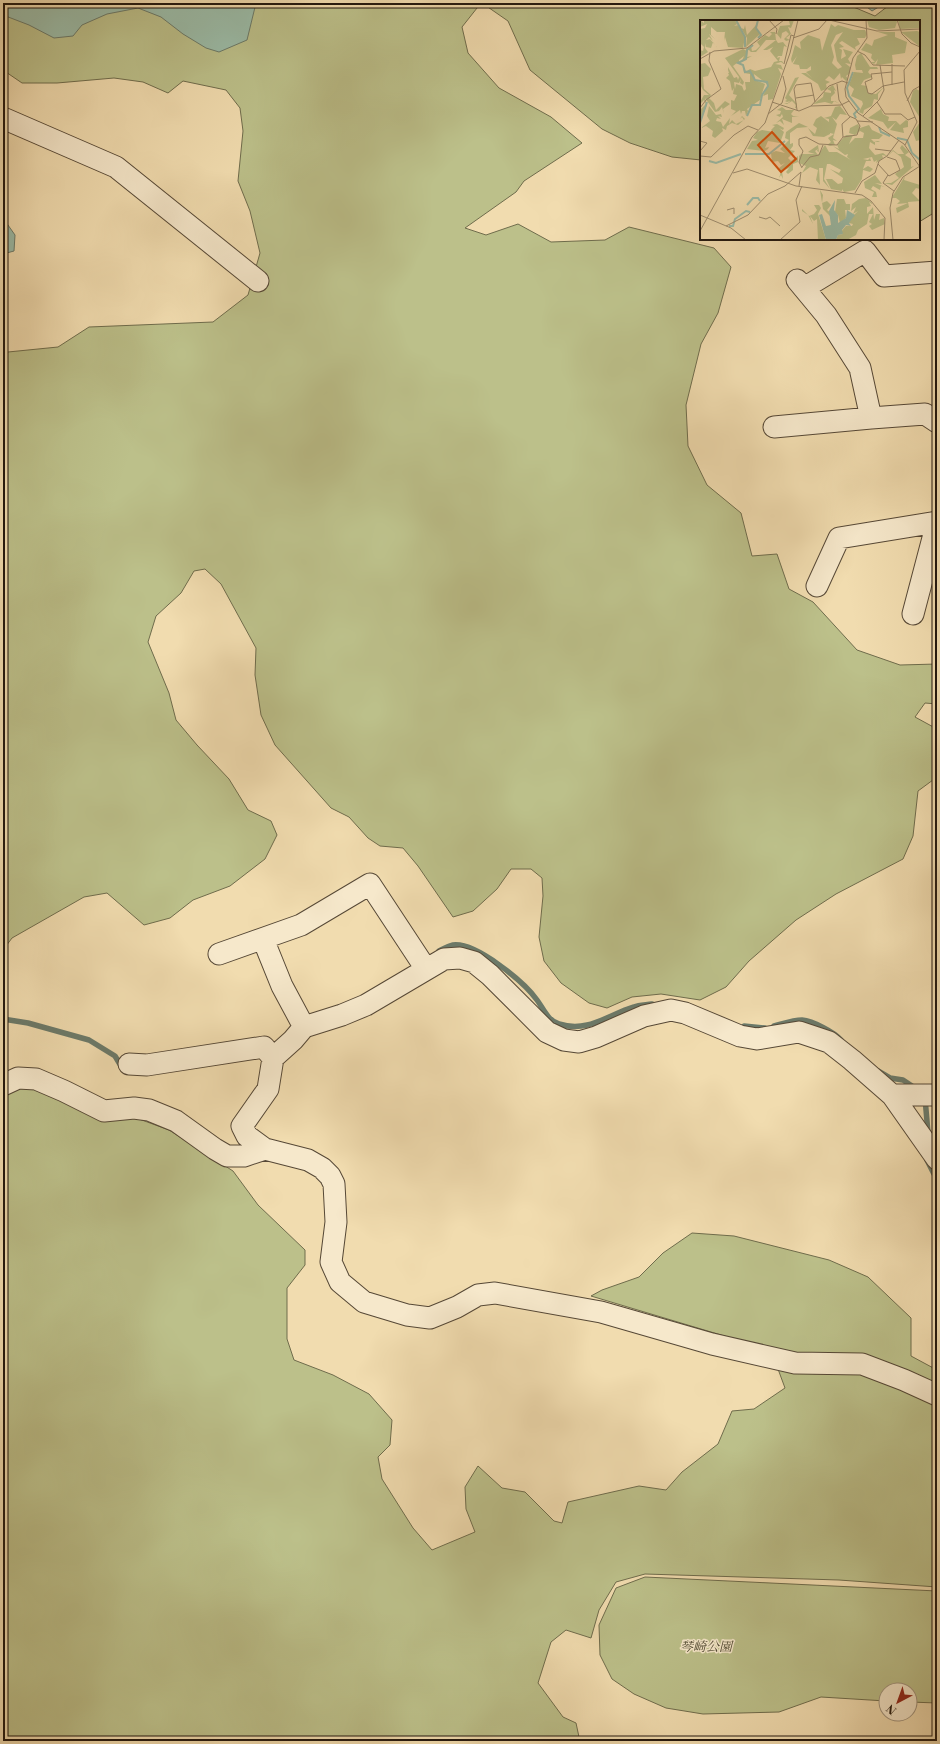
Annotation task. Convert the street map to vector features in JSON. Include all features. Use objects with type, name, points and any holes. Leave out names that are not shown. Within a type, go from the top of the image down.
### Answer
[{"type":"street","points":[[3,118],[116,167],[258,281]]},
{"type":"street","points":[[871,418],[860,368],[826,315],[801,284],[866,251],[884,276],[937,272]]},
{"type":"street","points":[[774,427],[925,414],[937,422]]},
{"type":"street","points":[[817,586],[839,538],[935,522],[933,538],[913,614]]},
{"type":"street","points":[[219,954],[301,925],[370,884],[426,969]]},
{"type":"street","points":[[263,939],[282,986],[304,1027]]},
{"type":"street","points":[[937,1159],[892,1095],[829,1042],[799,1032],[757,1039],[740,1036],[685,1012],[671,1010],[644,1016],[596,1037],[579,1042],[564,1040],[547,1032],[490,975],[474,962],[460,958],[444,959],[366,1005],[342,1015],[304,1027],[293,1040],[273,1058],[268,1089],[242,1126],[247,1136],[266,1149],[308,1160],[322,1168],[330,1176],[334,1184],[336,1222],[331,1262],[340,1282],[364,1302],[407,1315],[430,1318],[478,1295],[496,1294],[601,1312],[712,1344],[795,1363],[862,1364],[904,1380],[937,1395]]},
{"type":"street","points":[[129,1064],[147,1065],[264,1047],[273,1058]]},
{"type":"street","points":[[3,1085],[18,1078],[36,1079],[104,1111],[134,1108],[150,1110],[176,1121],[227,1156],[244,1156],[266,1149]]},
{"type":"street","points":[[892,1095],[937,1095]]},
{"type":"green space","points":[[3,3],[481,3],[462,27],[468,53],[499,88],[551,117],[582,143],[524,181],[516,192],[465,228],[486,235],[518,224],[551,242],[605,240],[629,227],[714,248],[731,267],[718,313],[701,344],[686,405],[688,446],[707,485],[741,513],[752,556],[777,554],[789,589],[813,602],[857,650],[900,665],[937,664],[937,704],[925,703],[915,717],[937,729],[937,777],[918,791],[913,836],[903,859],[836,894],[796,920],[749,961],[726,987],[700,1000],[661,994],[632,997],[607,1008],[589,1003],[561,983],[544,961],[539,937],[543,896],[542,878],[531,869],[511,869],[497,889],[473,911],[453,917],[418,866],[403,848],[380,846],[368,838],[349,817],[331,808],[275,745],[261,715],[255,675],[256,648],[221,584],[205,569],[194,571],[181,593],[156,616],[148,642],[169,693],[176,720],[229,779],[248,810],[271,821],[277,835],[265,859],[230,886],[193,900],[170,918],[144,925],[107,893],[84,897],[12,938],[3,950],[3,351],[8,352],[58,347],[89,327],[213,322],[248,295],[260,253],[250,211],[238,181],[243,131],[240,108],[226,90],[183,81],[168,93],[143,82],[114,78],[57,83],[22,83],[3,70]]},
{"type":"green space","points":[[482,3],[844,3],[875,16],[892,3],[937,3],[937,211],[920,221],[920,20],[700,20],[700,160],[672,157],[630,143],[602,129],[530,70],[508,21]]},
{"type":"green space","points":[[37,1088],[131,1116],[169,1130],[233,1171],[258,1205],[305,1250],[305,1265],[287,1288],[287,1339],[294,1360],[333,1375],[369,1394],[392,1420],[390,1445],[378,1457],[382,1479],[413,1528],[432,1550],[475,1532],[466,1509],[465,1487],[478,1466],[502,1488],[525,1492],[554,1521],[562,1523],[568,1502],[639,1486],[666,1490],[682,1472],[718,1444],[732,1411],[754,1409],[785,1388],[771,1350],[591,1296],[602,1290],[639,1277],[663,1253],[692,1233],[734,1236],[829,1260],[868,1277],[911,1318],[911,1356],[937,1370],[937,1587],[839,1580],[645,1574],[616,1582],[599,1610],[591,1638],[566,1630],[551,1642],[538,1683],[563,1717],[576,1723],[579,1737],[578,1741],[3,1741],[3,1095],[9,1089]]},
{"type":"green space","name":"琴崎公園","points":[[645,1577],[937,1591],[937,1703],[918,1702],[918,1682],[878,1682],[878,1701],[821,1697],[779,1712],[703,1714],[666,1708],[634,1694],[612,1679],[600,1655],[599,1625],[616,1588]]},
{"type":"shaded area","points":[[3,3],[256,3],[247,40],[219,52],[206,48],[183,34],[161,17],[138,8],[107,14],[82,25],[73,36],[54,38],[29,25],[3,15]]},
{"type":"shaded area","points":[[862,3],[885,3],[872,11]]},
{"type":"shaded area","points":[[3,218],[15,235],[14,251],[3,254]]},
{"type":"waterway","points":[[439,951],[453,945],[463,946],[486,956],[522,983],[531,992],[546,1014],[559,1024],[569,1026],[589,1025],[636,1006],[652,1004]]},
{"type":"waterway","points":[[3,1019],[28,1023],[89,1040],[115,1056],[121,1066],[124,1067]]},
{"type":"waterway","points":[[774,1026],[795,1021],[807,1021],[828,1030],[841,1040]]},
{"type":"waterway","points":[[744,1026],[765,1028]]},
{"type":"waterway","points":[[878,1071],[890,1078],[903,1080],[915,1088]]},
{"type":"waterway","points":[[925,1098],[928,1133]]},
{"type":"waterway","points":[[927,1160],[934,1174],[937,1175]]}]
